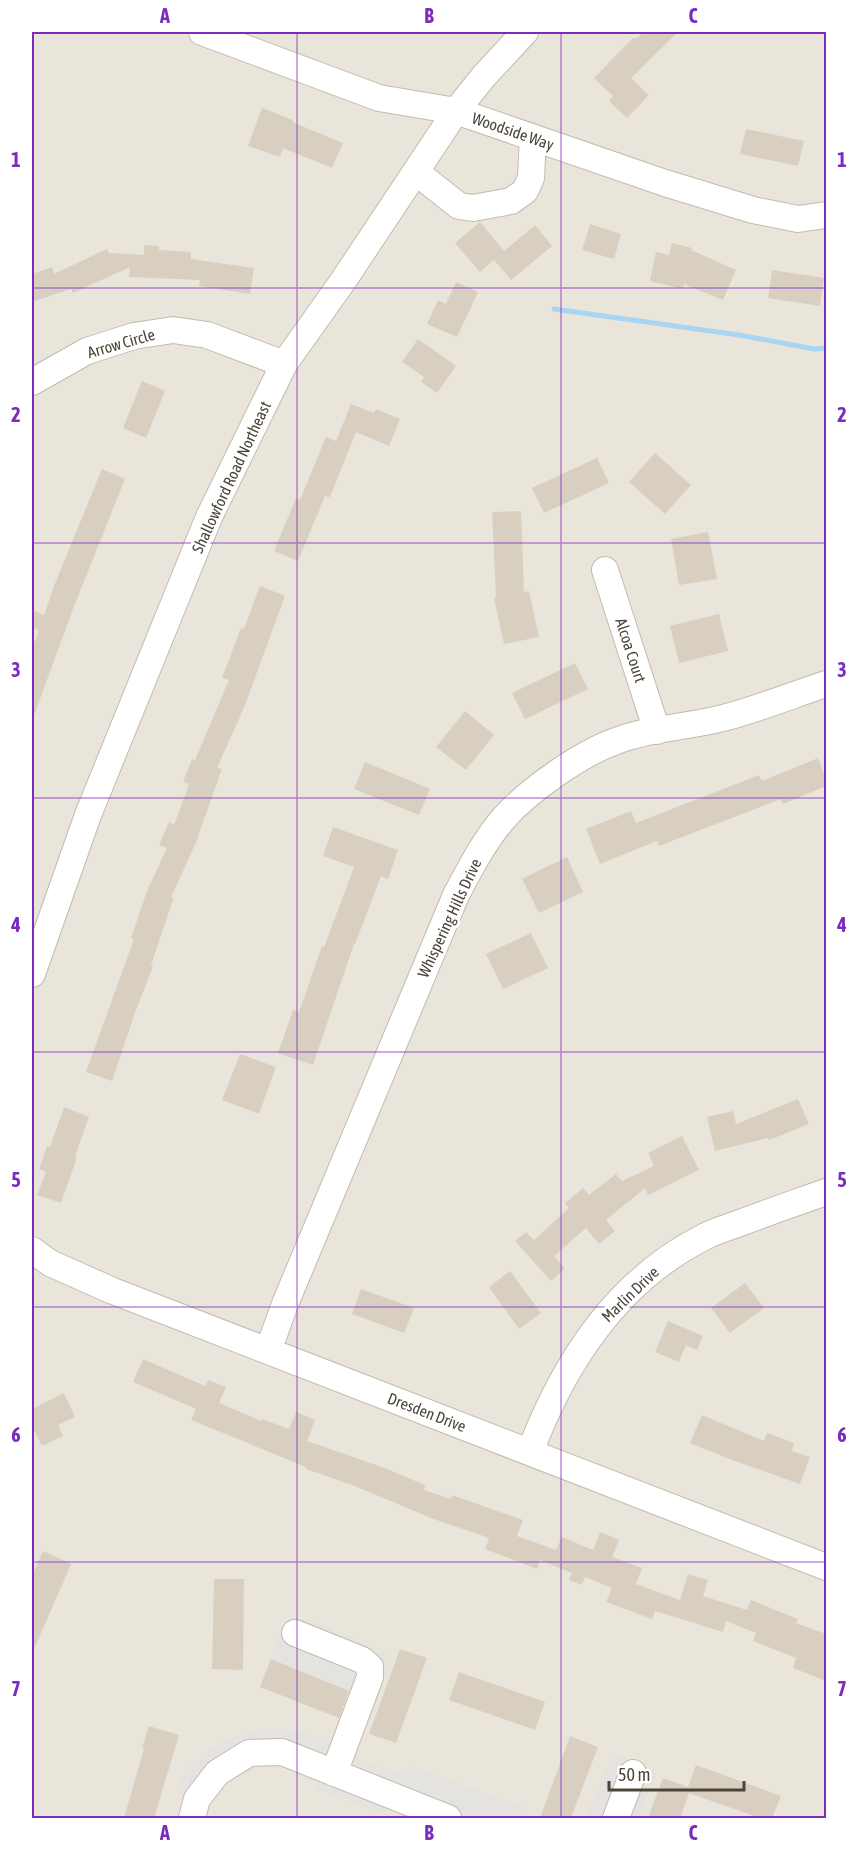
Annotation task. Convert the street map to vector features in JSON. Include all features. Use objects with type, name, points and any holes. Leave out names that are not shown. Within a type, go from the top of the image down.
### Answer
[{"type":"street","name":"Woodside Way","points":[[202,32],[379,98],[456,111],[665,183],[753,210],[798,219],[826,215]]},
{"type":"street","name":"Shallowford Road Northeast","points":[[32,974],[88,815],[209,517],[284,364],[343,281],[456,111],[484,76],[525,32]]},
{"type":"street","points":[[416,172],[459,206],[472,208],[511,201],[525,191],[531,178],[533,138]]},
{"type":"street","name":"Arrow Circle","points":[[32,382],[87,351],[134,336],[173,330],[207,335],[284,364]]},
{"type":"street","name":"Alcoa Court","points":[[606,570],[657,730]]},
{"type":"street","name":"Whispering Hills Drive","points":[[268,1352],[285,1304],[452,906],[478,854],[504,818],[541,785],[576,761],[616,741],[657,730],[722,718],[826,684]]},
{"type":"street","name":"Marlin Drive","points":[[530,1452],[549,1407],[591,1334],[637,1282],[668,1258],[707,1236],[826,1192]]},
{"type":"street","name":"Dresden Drive","points":[[32,1250],[50,1263],[113,1291],[826,1567]]},
{"type":"street","points":[[295,1634],[362,1660],[370,1667],[370,1677],[334,1773]]},
{"type":"street","points":[[192,1818],[197,1799],[217,1773],[249,1753],[282,1752],[448,1818]]},
{"type":"street","points":[[616,1818],[633,1773]]},
{"type":"shaded area","points":[[32,32],[826,32],[826,1818],[32,1818]]},
{"type":"shaded area","points":[[297,1618],[325,1626],[388,1655],[359,1727],[354,1754],[359,1761],[400,1773],[411,1767],[522,1805],[519,1818],[457,1818],[392,1799],[384,1814],[316,1789],[318,1771],[287,1762],[262,1767],[237,1776],[214,1793],[198,1818],[177,1818],[185,1796],[176,1786],[189,1768],[209,1750],[228,1739],[254,1730],[275,1728],[313,1737],[326,1738],[342,1735],[356,1694],[271,1657],[282,1626]]},
{"type":"shaded area","points":[[613,1754],[657,1771],[638,1818],[585,1818]]},
{"type":"building","points":[[644,32],[678,32],[631,78],[649,95],[627,118],[609,101],[613,96],[594,78],[634,37],[636,39]]},
{"type":"building","points":[[262,108],[343,143],[332,168],[283,148],[280,157],[248,146]]},
{"type":"building","points":[[746,129],[804,141],[798,166],[740,154]]},
{"type":"building","points":[[480,222],[504,251],[535,225],[552,246],[511,280],[494,260],[480,272],[455,243]]},
{"type":"building","points":[[590,224],[621,234],[614,259],[582,250]]},
{"type":"building","points":[[672,243],[692,248],[691,250],[736,270],[723,300],[684,284],[683,289],[650,281],[656,252],[669,255]]},
{"type":"building","points":[[144,245],[159,246],[159,250],[191,252],[191,259],[254,268],[250,294],[199,286],[200,280],[129,277],[130,267],[73,293],[71,289],[32,302],[32,274],[52,267],[54,274],[107,249],[109,253],[144,255]]},
{"type":"building","points":[[772,270],[824,278],[820,306],[768,298]]},
{"type":"building","points":[[456,282],[478,292],[457,337],[427,324],[438,300],[446,304]]},
{"type":"building","points":[[418,339],[456,366],[437,393],[421,382],[424,377],[402,362]]},
{"type":"building","points":[[142,381],[165,391],[146,438],[123,428]]},
{"type":"building","points":[[351,404],[374,413],[376,409],[400,419],[389,446],[356,432],[330,497],[325,496],[298,561],[274,551],[296,498],[300,500],[326,437],[336,441]]},
{"type":"building","points":[[655,453],[691,485],[665,514],[629,482]]},
{"type":"building","points":[[597,458],[609,483],[544,513],[532,488]]},
{"type":"building","points":[[102,469],[125,479],[32,718],[32,649],[39,630],[32,627],[32,621],[35,611],[44,615]]},
{"type":"building","points":[[521,511],[524,592],[529,591],[539,637],[504,644],[494,598],[496,597],[492,512]]},
{"type":"building","points":[[708,532],[717,579],[679,585],[671,539]]},
{"type":"building","points":[[260,586],[285,596],[245,705],[217,768],[222,769],[199,836],[171,897],[174,897],[151,965],[153,966],[112,1081],[86,1072],[134,939],[131,938],[147,891],[167,848],[159,845],[169,822],[174,825],[189,784],[183,782],[192,759],[195,760],[229,680],[222,678]]},
{"type":"building","points":[[719,614],[728,651],[679,663],[670,626]]},
{"type":"building","points":[[575,663],[588,689],[525,719],[512,693]]},
{"type":"building","points":[[465,711],[494,735],[466,770],[436,747]]},
{"type":"building","points":[[818,758],[826,779],[826,786],[783,804],[781,799],[659,846],[657,841],[600,864],[586,829],[631,811],[636,823],[759,775],[762,781]]},
{"type":"building","points":[[365,762],[430,789],[419,815],[354,789]]},
{"type":"building","points":[[333,827],[398,850],[388,879],[381,876],[354,944],[313,1065],[278,1053],[293,1010],[299,1012],[322,946],[324,947],[354,867],[323,856]]},
{"type":"building","points":[[567,857],[583,892],[539,913],[522,879]]},
{"type":"building","points":[[531,933],[548,968],[503,989],[486,954]]},
{"type":"building","points":[[240,1054],[276,1067],[259,1114],[222,1100]]},
{"type":"building","points":[[798,1099],[809,1124],[769,1140],[768,1138],[715,1151],[707,1117],[733,1111],[736,1124]]},
{"type":"building","points":[[64,1107],[89,1117],[61,1203],[37,1195],[46,1172],[39,1169],[47,1146],[50,1147]]},
{"type":"building","points":[[682,1136],[699,1170],[648,1195],[645,1188],[606,1220],[615,1231],[599,1244],[586,1228],[554,1256],[565,1269],[551,1281],[515,1241],[526,1232],[534,1240],[569,1208],[565,1203],[583,1188],[589,1195],[616,1174],[622,1181],[654,1166],[648,1153]]},
{"type":"building","points":[[510,1271],[541,1313],[519,1329],[489,1287]]},
{"type":"building","points":[[745,1283],[764,1308],[730,1333],[711,1308]]},
{"type":"building","points":[[361,1289],[414,1308],[404,1333],[352,1314]]},
{"type":"building","points":[[668,1321],[703,1336],[697,1350],[686,1345],[679,1362],[655,1352]]},
{"type":"building","points":[[143,1359],[205,1386],[208,1380],[226,1387],[219,1403],[261,1421],[262,1419],[289,1429],[296,1412],[315,1420],[307,1441],[382,1467],[425,1485],[424,1490],[451,1499],[452,1495],[523,1520],[517,1536],[556,1550],[562,1537],[593,1550],[600,1532],[619,1540],[612,1557],[642,1568],[636,1584],[680,1600],[688,1574],[708,1580],[703,1596],[747,1610],[751,1600],[798,1619],[796,1623],[826,1634],[826,1681],[793,1668],[796,1658],[753,1641],[756,1633],[726,1621],[723,1632],[655,1611],[652,1619],[606,1602],[612,1588],[585,1577],[582,1585],[569,1580],[572,1573],[540,1560],[537,1569],[485,1549],[489,1538],[306,1469],[306,1467],[191,1420],[196,1409],[133,1382]]},
{"type":"building","points":[[64,1393],[75,1417],[58,1425],[63,1436],[42,1446],[32,1426],[32,1409]]},
{"type":"building","points":[[702,1415],[764,1441],[767,1433],[794,1443],[792,1451],[810,1457],[800,1484],[690,1443]]},
{"type":"building","points":[[43,1551],[71,1564],[32,1654],[32,1576]]},
{"type":"building","points":[[214,1579],[244,1579],[243,1670],[212,1669]]},
{"type":"building","points":[[400,1649],[427,1658],[396,1743],[369,1734]]},
{"type":"building","points":[[271,1659],[349,1691],[339,1718],[260,1687]]},
{"type":"building","points":[[459,1672],[545,1702],[535,1730],[449,1700]]},
{"type":"building","points":[[149,1726],[179,1735],[154,1818],[124,1818],[144,1749],[142,1748]]},
{"type":"building","points":[[570,1736],[598,1747],[571,1818],[540,1818]]},
{"type":"building","points":[[696,1765],[781,1796],[772,1818],[760,1818],[689,1793],[680,1818],[648,1818],[663,1778],[688,1787]]},
{"type":"waterway","points":[[554,309],[739,335],[814,349],[826,348]]}]
